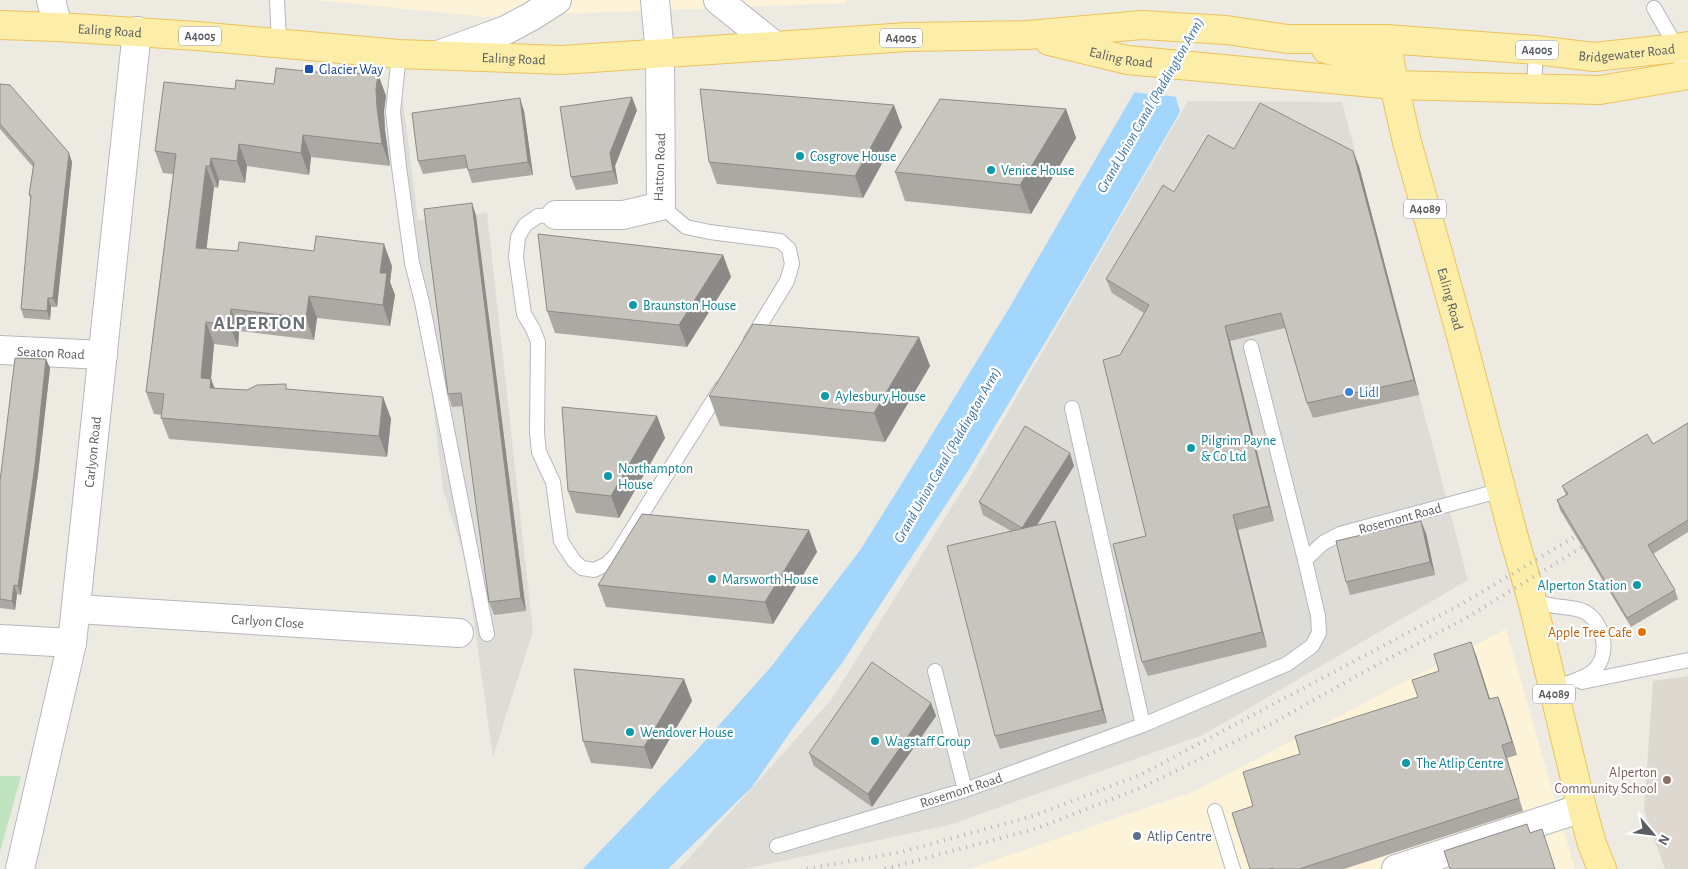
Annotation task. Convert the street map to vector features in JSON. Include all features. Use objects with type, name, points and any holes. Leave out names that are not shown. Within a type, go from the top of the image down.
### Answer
[{"type":"main road","name":"Ealing Road","points":[[0,25],[137,31],[399,54],[560,60],[908,37],[1028,35],[1142,25],[1226,30],[1288,39],[1386,39]]},
{"type":"main road","name":"Ealing Road","points":[[1028,35],[1127,60],[1209,66],[1394,85],[1407,142],[1532,600],[1582,808],[1592,844],[1602,869]]},
{"type":"main road","points":[[1288,39],[1363,59],[1394,85]]},
{"type":"main road","name":"Bridgewater Road","points":[[1386,39],[1536,50],[1594,57],[1682,47]]},
{"type":"main road","name":"A4089","points":[[1386,39],[1394,85]]},
{"type":"main road","name":"A4005","points":[[1394,85],[1600,90],[1687,75]]},
{"type":"street","points":[[51,0],[58,27]]},
{"type":"street","points":[[438,55],[506,30],[557,0]]},
{"type":"street","points":[[655,0],[660,54]]},
{"type":"street","points":[[718,0],[775,46]]},
{"type":"street","name":"Carlyon Road","points":[[20,869],[72,642],[77,609],[137,31]]},
{"type":"street","name":"Hatton Road","points":[[556,215],[623,215],[661,206],[660,54]]},
{"type":"street","name":"Seaton Road","points":[[0,350],[104,355]]},
{"type":"street","name":"Carlyon Close","points":[[77,609],[458,634]]},
{"type":"street","points":[[0,639],[72,642]]},
{"type":"street","points":[[1396,869],[1582,808]]},
{"type":"lane","points":[[278,0],[279,42]]},
{"type":"lane","points":[[1654,8],[1682,47],[1687,75]]},
{"type":"lane","points":[[1534,88],[1536,50]]},
{"type":"lane","points":[[399,54],[394,112],[398,167],[412,263],[422,302],[487,634]]},
{"type":"lane","points":[[661,206],[686,227],[780,241],[789,250],[792,264],[787,281],[746,349]]},
{"type":"lane","points":[[556,215],[538,216],[525,225],[518,237],[516,257],[524,314],[538,342],[537,433],[539,452],[553,482],[561,541],[574,561],[582,568],[594,570],[606,564],[616,555],[731,373]]},
{"type":"lane","name":"Rosemont Road","points":[[777,846],[965,790],[1143,725],[1287,664],[1312,646],[1319,633],[1318,616],[1251,347]]},
{"type":"lane","points":[[1072,408],[1143,725]]},
{"type":"lane","name":"Rosemont Road","points":[[1305,560],[1323,543],[1340,534],[1502,490]]},
{"type":"lane","points":[[1532,600],[1554,606],[1571,607],[1585,612],[1598,622],[1604,643],[1600,660],[1592,672],[1552,689]]},
{"type":"lane","points":[[1552,689],[1688,660]]},
{"type":"lane","points":[[935,671],[965,790]]},
{"type":"lane","points":[[1215,811],[1233,869]]},
{"type":"shaded area","points":[[316,0],[847,0],[846,3],[485,17]]},
{"type":"shaded area","points":[[403,101],[418,220],[487,213],[533,631],[493,757],[465,559],[443,490],[398,102]]},
{"type":"shaded area","points":[[1188,101],[1342,102],[1468,580],[1203,735],[949,825],[744,869],[679,869],[831,700],[966,484]]},
{"type":"shaded area","points":[[1506,629],[1575,869],[969,869],[1195,791]]},
{"type":"shaded area","name":"Alperton Community School","points":[[1688,676],[1688,869],[1665,869],[1644,811],[1653,681]]},
{"type":"green space","points":[[0,776],[21,776],[0,852]]},
{"type":"water","name":"Grand Union Canal (Paddington Arm)","points":[[1188,0],[1227,0],[1176,97],[1180,112],[968,471],[842,663],[752,787],[668,869],[583,869],[695,752],[771,667],[861,549],[1008,310]]},
{"type":"pier","points":[[1185,0],[1229,0],[1179,97],[1131,92]]},
{"type":"building","points":[[276,68],[315,72],[378,74],[376,89],[377,108],[382,144],[303,135],[301,153],[239,144],[237,161],[211,158],[210,166],[206,166],[196,248],[238,251],[239,242],[314,251],[316,236],[384,244],[380,273],[387,273],[383,305],[309,296],[306,318],[231,309],[230,325],[206,322],[201,378],[211,379],[210,388],[247,390],[257,385],[286,384],[286,389],[383,397],[379,436],[161,418],[164,394],[146,392],[176,154],[155,151],[164,82],[235,89],[236,80],[274,84]]},
{"type":"building","points":[[0,84],[10,85],[69,153],[53,298],[48,298],[47,311],[21,309],[31,195],[29,195],[34,163],[0,124]]},
{"type":"building","name":"Cosgrove House","points":[[700,89],[894,105],[855,176],[709,162]]},
{"type":"building","points":[[632,97],[610,153],[613,171],[571,177],[560,107]]},
{"type":"building","points":[[520,98],[528,162],[468,170],[465,155],[418,161],[412,113]]},
{"type":"building","points":[[940,99],[1066,109],[1020,185],[895,172]]},
{"type":"building","points":[[1260,103],[1353,151],[1414,380],[1307,403],[1281,313],[1225,326],[1269,506],[1233,515],[1262,632],[1142,662],[1113,544],[1146,536],[1103,360],[1120,355],[1149,305],[1106,279],[1163,185],[1174,192],[1208,135],[1234,149]]},
{"type":"building","points":[[472,203],[521,598],[489,602],[461,393],[448,394],[424,209]]},
{"type":"building","name":"Braunston House","points":[[538,234],[723,255],[679,325],[547,311]]},
{"type":"building","points":[[753,324],[919,337],[874,413],[709,396]]},
{"type":"building","points":[[15,358],[46,359],[35,465],[18,586],[14,585],[12,601],[0,599],[0,481]]},
{"type":"building","name":"Northampton House","points":[[562,407],[657,416],[611,496],[568,491]]},
{"type":"building","points":[[1688,423],[1688,520],[1648,545],[1675,590],[1627,618],[1557,500],[1568,494],[1562,486],[1647,434],[1653,444]]},
{"type":"building","points":[[1025,426],[1070,453],[1022,528],[979,502]]},
{"type":"building","name":"Marsworth House","points":[[642,514],[809,530],[765,602],[598,585]]},
{"type":"building","points":[[1055,521],[1102,710],[995,736],[947,546]]},
{"type":"building","points":[[1421,521],[1430,562],[1346,582],[1336,541]]},
{"type":"building","name":"The Atlip Centre","points":[[1471,642],[1489,699],[1498,697],[1512,742],[1502,745],[1519,798],[1299,869],[1250,869],[1232,813],[1253,806],[1243,772],[1300,754],[1295,736],[1418,697],[1412,680],[1439,671],[1434,654]]},
{"type":"building","name":"Wagstaff Group","points":[[872,662],[931,703],[868,794],[809,753]]},
{"type":"building","points":[[574,669],[684,679],[644,747],[583,741]]},
{"type":"building","points":[[1527,824],[1530,833],[1542,829],[1555,869],[1450,869],[1444,851]]},
{"type":"railway","points":[[807,869],[901,852],[1033,816],[1140,775],[1458,606],[1588,529]]},
{"type":"railway","points":[[885,869],[1038,828],[1143,787],[1269,725],[1466,618],[1594,540]]},
{"type":"place","name":"Glacier Way","points":[[309,69]]},
{"type":"place","name":"Cosgrove House","points":[[800,156]]},
{"type":"place","name":"Venice House","points":[[991,170]]},
{"type":"place","name":"Braunston House","points":[[633,305]]},
{"type":"place","name":"Lidl","points":[[1349,392]]},
{"type":"place","name":"Aylesbury House","points":[[825,396]]},
{"type":"place","name":"Pilgrim Payne & Co Ltd","points":[[1191,448]]},
{"type":"place","name":"Northampton House","points":[[608,476]]},
{"type":"place","name":"Marsworth House","points":[[712,579]]},
{"type":"place","name":"Alperton Station","points":[[1637,585]]},
{"type":"place","name":"Apple Tree Cafe","points":[[1642,632]]},
{"type":"place","name":"Wendover House","points":[[630,732]]},
{"type":"place","name":"Wagstaff Group","points":[[875,741]]},
{"type":"place","name":"The Atlip Centre","points":[[1406,763]]},
{"type":"place","name":"Alperton Community School","points":[[1667,780]]},
{"type":"place","name":"Atlip Centre","points":[[1137,836]]},
{"type":"district","name":"ALPERTON","points":[[260,322]]}]
